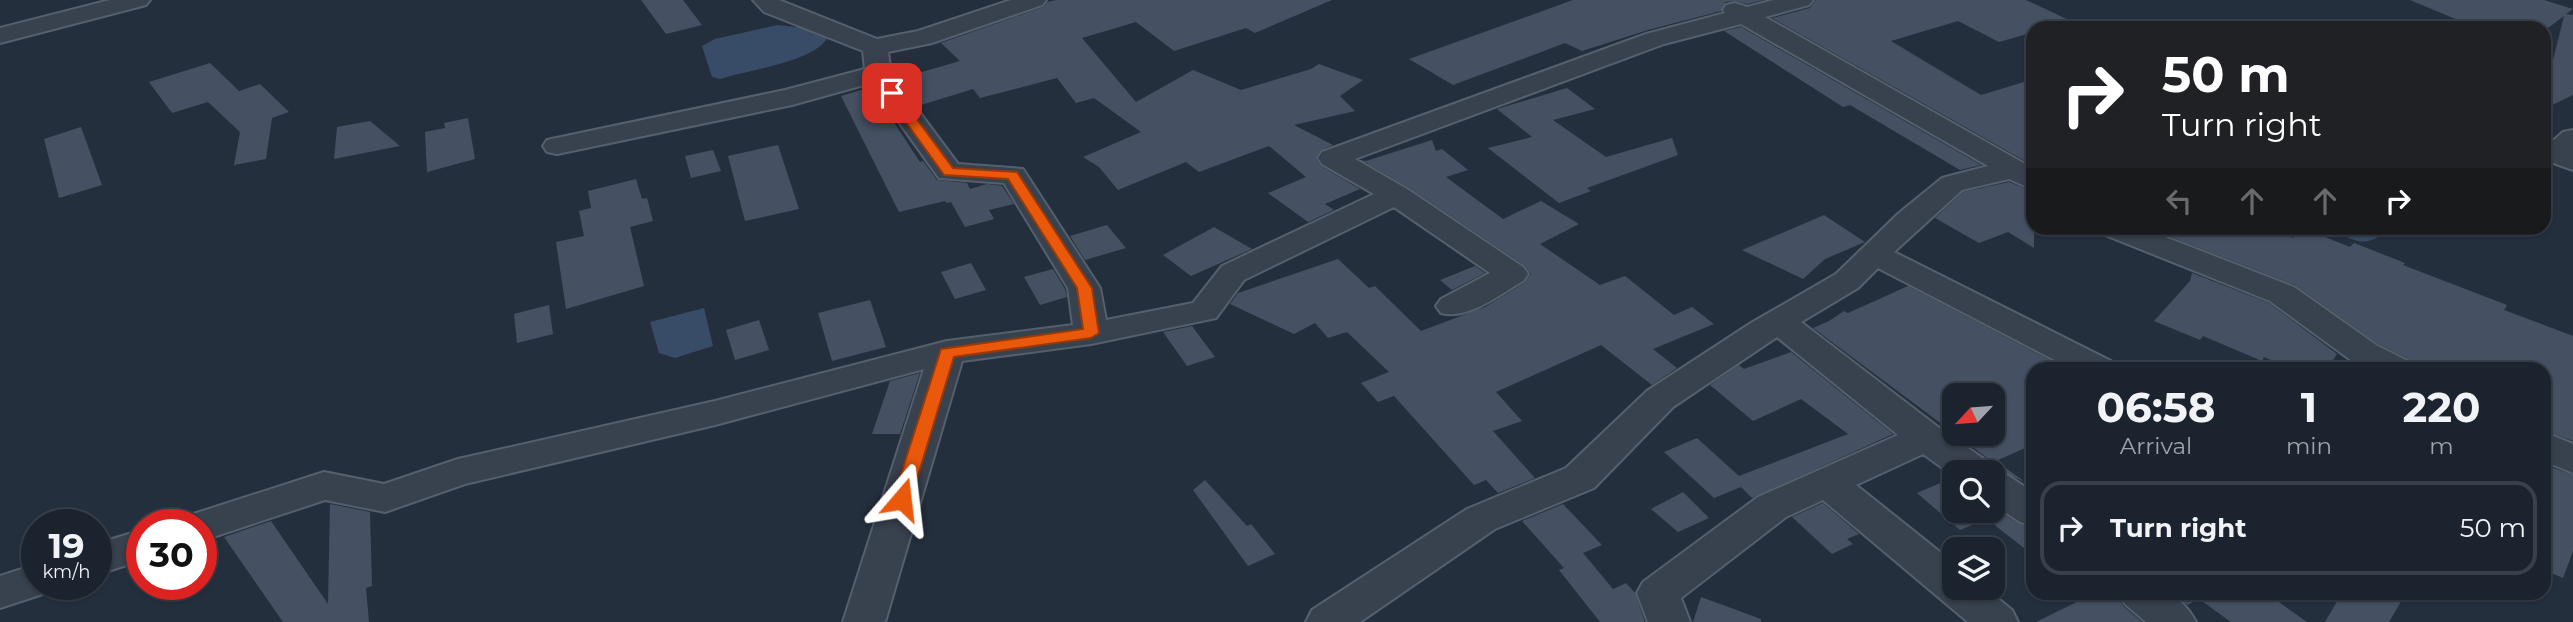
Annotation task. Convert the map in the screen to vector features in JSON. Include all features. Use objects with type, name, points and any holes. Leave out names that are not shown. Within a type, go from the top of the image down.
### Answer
[{"type":"street","points":[[0,36],[138,0]]},
{"type":"street","points":[[765,0],[772,7],[876,60],[948,172],[1013,175],[1084,288],[1091,333]]},
{"type":"street","points":[[557,146],[792,97],[923,38],[1034,0]]},
{"type":"street","points":[[1714,0],[1747,15],[2023,175]]},
{"type":"street","points":[[1453,306],[1512,274],[1396,195],[1332,159],[1655,39],[1801,0]]},
{"type":"street","points":[[2573,138],[2555,154],[2573,161]]},
{"type":"street","points":[[1327,622],[1482,519],[1580,478],[1660,399],[1847,281],[1910,219],[1952,184],[2023,175]]},
{"type":"street","points":[[217,521],[324,486],[385,498],[458,472],[715,413],[947,352],[1091,333],[1204,311],[1233,273],[1396,195]]},
{"type":"street","points":[[2134,235],[2282,294],[2353,345],[2383,362]]},
{"type":"street","points":[[1873,255],[1897,264],[2086,362]]},
{"type":"street","points":[[1779,322],[1843,369],[1924,438],[1957,460]]},
{"type":"street","points":[[864,622],[947,352]]},
{"type":"street","points":[[1669,622],[1658,593],[1772,507],[1924,438]]},
{"type":"street","points":[[2551,449],[2573,460]]},
{"type":"street","points":[[1827,482],[1942,577]]},
{"type":"street","points":[[2005,493],[2026,507]]},
{"type":"street","points":[[0,592],[21,585]]},
{"type":"street","points":[[1970,600],[1997,622]]},
{"type":"street","points":[[2148,600],[2175,622]]},
{"type":"water","points":[[777,25],[815,29],[828,37],[821,46],[795,59],[720,79],[712,77],[702,46],[715,39]]},
{"type":"water","points":[[2343,235],[2381,235],[2366,241]]},
{"type":"water","points":[[704,308],[713,346],[675,358],[659,353],[650,322]]},
{"type":"building","points":[[641,0],[683,0],[702,25],[666,34]]},
{"type":"building","points":[[1056,0],[1332,0],[1255,33],[1246,28],[1174,51],[1136,22],[1082,38],[1136,102],[1193,70],[1241,90],[1311,69],[1319,64],[1363,80],[1340,96],[1355,111],[1294,125],[1333,145],[1320,151],[1316,159],[1321,166],[1360,189],[1325,204],[1334,210],[1308,222],[1268,193],[1306,177],[1269,146],[1199,172],[1186,162],[1118,190],[1099,167],[1083,157],[1141,132],[1094,98],[1076,103],[1057,78],[980,98],[973,89],[918,106],[898,79],[960,61],[941,43]]},
{"type":"building","points":[[1573,0],[1764,0],[1747,4],[1725,2],[1721,11],[1582,51],[1565,43],[1453,85],[1409,59]]},
{"type":"building","points":[[1816,0],[2026,0],[2071,21],[2026,21],[2026,34],[1999,42],[1958,21],[1891,41],[1981,95],[2026,81],[2026,161],[1772,18],[1810,8]]},
{"type":"building","points":[[2410,0],[2544,0],[2573,9],[2566,14],[2573,15],[2573,95],[2551,106],[2551,68],[2564,16],[2551,26],[2551,21],[2460,21]]},
{"type":"building","points":[[1741,27],[1981,165],[1960,170],[1850,105],[1843,107],[1724,31]]},
{"type":"building","points":[[210,63],[239,91],[260,84],[289,112],[272,118],[266,159],[234,165],[240,132],[208,102],[172,113],[149,82]]},
{"type":"building","points":[[871,87],[920,162],[923,161],[937,180],[967,183],[970,189],[987,184],[1002,186],[1014,204],[989,210],[994,219],[965,227],[951,202],[945,201],[899,212],[841,96]]},
{"type":"building","points":[[1567,88],[1595,109],[1553,120],[1606,157],[1672,138],[1678,155],[1587,188],[1591,191],[1559,203],[1488,148],[1532,137],[1497,109]]},
{"type":"building","points":[[468,118],[475,159],[427,172],[425,132],[445,128],[444,123]]},
{"type":"building","points":[[370,121],[400,146],[334,159],[337,127]]},
{"type":"building","points":[[81,127],[102,185],[59,198],[44,139]]},
{"type":"building","points":[[1432,140],[1436,151],[1442,149],[1468,170],[1446,177],[1503,219],[1541,201],[1579,224],[1540,244],[1600,285],[1625,276],[1674,315],[1692,307],[1714,324],[1653,349],[1677,368],[1652,385],[1601,345],[1496,392],[1522,421],[1493,431],[1535,478],[1498,493],[1486,480],[1474,485],[1394,396],[1378,402],[1361,383],[1389,372],[1347,332],[1328,338],[1315,323],[1294,334],[1230,304],[1238,293],[1338,259],[1369,288],[1375,286],[1421,331],[1485,307],[1524,283],[1531,274],[1524,265],[1408,187],[1361,160],[1366,161]]},
{"type":"building","points":[[778,145],[799,209],[745,221],[728,156]]},
{"type":"building","points":[[713,150],[721,171],[691,178],[685,156]]},
{"type":"building","points":[[636,179],[642,199],[647,198],[653,221],[630,227],[644,286],[566,309],[556,242],[584,236],[579,211],[591,208],[588,191]]},
{"type":"building","points":[[2009,182],[2026,189],[2026,235],[2034,235],[2034,248],[2008,232],[1979,243],[1935,218],[1963,192]]},
{"type":"building","points":[[1824,215],[1865,242],[1825,259],[1803,279],[1742,250]]},
{"type":"building","points":[[1107,225],[1126,248],[1085,260],[1070,236]]},
{"type":"building","points":[[1214,227],[1252,249],[1191,276],[1163,255]]},
{"type":"building","points":[[2166,235],[2286,235],[2293,238],[2297,235],[2320,235],[2350,247],[2354,243],[2507,305],[2504,310],[2573,336],[2573,441],[2551,433],[2551,362],[2411,362],[2377,343],[2295,285]]},
{"type":"building","points":[[971,263],[986,290],[955,299],[941,272]]},
{"type":"building","points":[[1475,266],[1485,273],[1452,290],[1440,280]]},
{"type":"building","points":[[1053,269],[1067,297],[1040,305],[1024,277]]},
{"type":"building","points":[[2192,273],[2269,303],[2337,354],[2332,362],[2275,362],[2264,357],[2262,361],[2203,336],[2200,340],[2154,321],[2190,281]]},
{"type":"building","points":[[1908,286],[2054,362],[2026,362],[2026,448],[1998,460],[1990,460],[1971,446],[2006,446],[2006,383],[1942,383],[1942,424],[1813,328],[1844,311],[1848,313]]},
{"type":"building","points":[[870,300],[886,347],[832,361],[818,313]]},
{"type":"building","points":[[549,305],[553,334],[517,343],[514,314]]},
{"type":"building","points":[[759,320],[769,350],[735,360],[726,330]]},
{"type":"building","points":[[1192,326],[1215,357],[1187,366],[1163,332]]},
{"type":"building","points":[[1791,352],[1893,434],[1752,498],[1741,487],[1714,498],[1664,452],[1697,438],[1739,476],[1848,434],[1801,399],[1753,421],[1710,385],[1739,365],[1744,369]]},
{"type":"building","points":[[920,373],[900,434],[872,434],[890,381]]},
{"type":"building","points":[[2551,467],[2573,475],[2573,551],[2563,578],[2551,573]]},
{"type":"building","points":[[2005,468],[2025,482],[2005,473]]},
{"type":"building","points":[[1205,480],[1247,526],[1251,524],[1275,554],[1248,566],[1193,490]]},
{"type":"building","points":[[1942,482],[1942,515],[1917,493]]},
{"type":"building","points":[[1683,492],[1709,518],[1678,532],[1651,509]]},
{"type":"building","points":[[1823,503],[1859,534],[1847,539],[1853,544],[1832,554],[1792,517]]},
{"type":"building","points":[[330,504],[370,512],[372,586],[366,588],[369,622],[283,622],[224,537],[271,521],[328,604]]},
{"type":"building","points":[[1563,504],[1602,545],[1583,553],[1613,589],[1626,583],[1635,593],[1645,622],[1600,622],[1559,570],[1564,568],[1522,521]]},
{"type":"building","points":[[2005,515],[2026,526],[2026,550],[1992,523],[2005,523]]},
{"type":"building","points":[[1952,523],[1977,523],[1960,530]]},
{"type":"building","points":[[1701,597],[1761,619],[1761,622],[1693,622]]},
{"type":"building","points":[[2081,600],[2120,600],[2123,606],[2142,622],[2036,622]]},
{"type":"building","points":[[2180,600],[2197,600],[2187,605]]},
{"type":"building","points":[[2200,600],[2276,600],[2307,622],[2231,622]]},
{"type":"building","points":[[2338,600],[2402,600],[2389,622],[2325,622]]},
{"type":"route","points":[[892,93],[948,172],[1013,175],[1084,288],[1091,333],[947,352],[902,499]]}]
